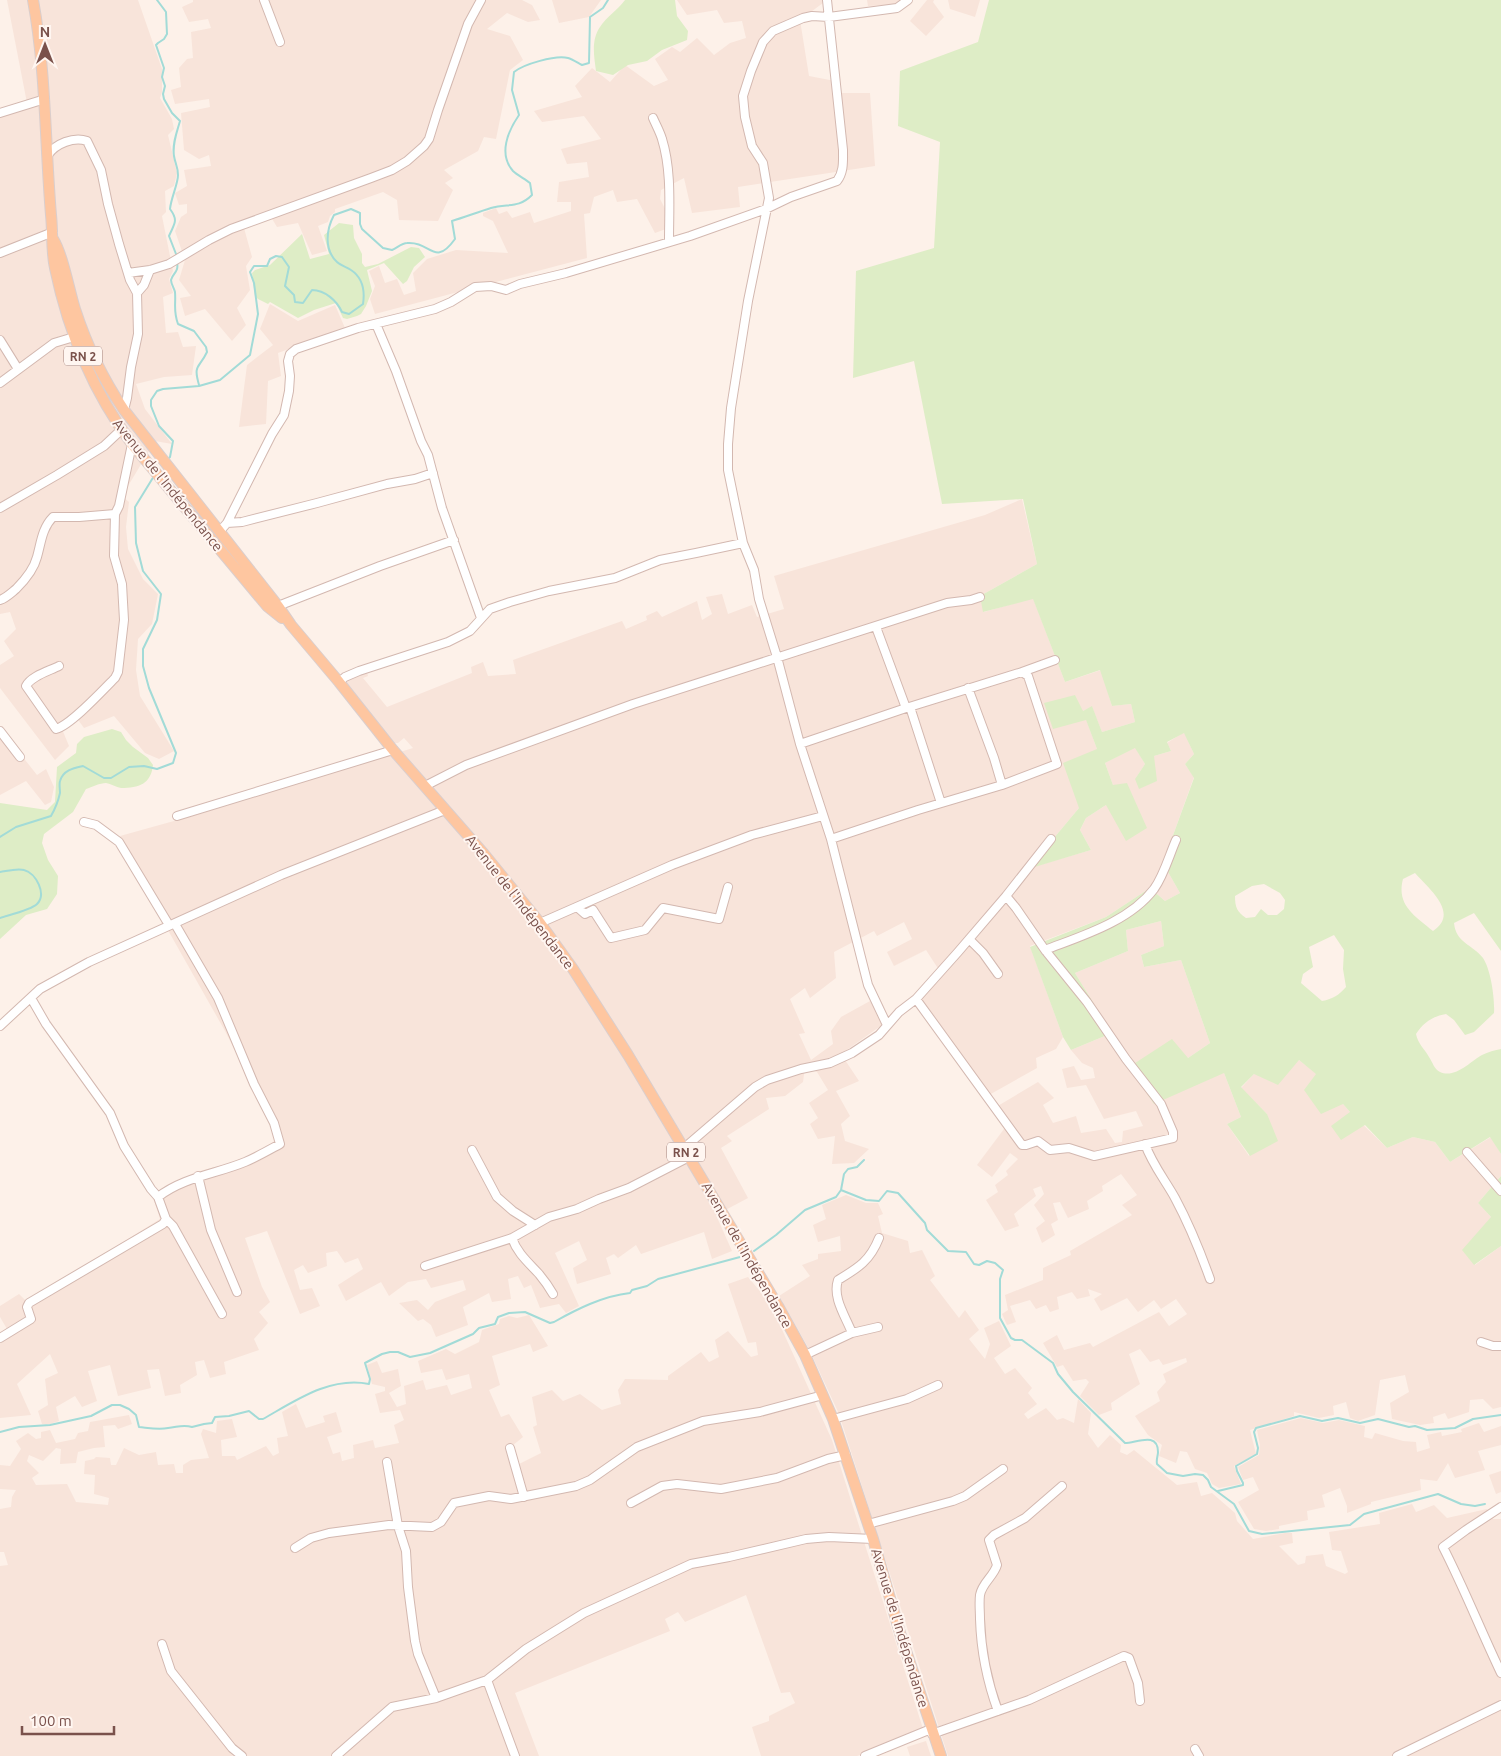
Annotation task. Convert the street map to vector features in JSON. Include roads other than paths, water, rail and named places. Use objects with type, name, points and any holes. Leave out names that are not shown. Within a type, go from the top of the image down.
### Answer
[{"type":"main road","name":"Avenue de l'Indépendance","points":[[33,0],[45,99],[54,267],[74,337],[97,388],[121,430],[267,606],[291,625]]},
{"type":"main road","name":"Avenue de l'Indépendance","points":[[53,235],[87,343],[108,387],[156,451],[223,527],[291,625],[393,750],[484,854],[540,923],[583,985],[687,1152],[778,1306],[805,1355],[833,1419],[873,1539],[900,1633],[941,1756]]},
{"type":"street","points":[[264,0],[280,42]]},
{"type":"street","points":[[128,273],[150,270],[168,264],[231,229],[392,170],[406,161],[424,146],[429,139],[468,24],[481,0]]},
{"type":"street","points":[[223,527],[287,408],[290,376],[288,361],[290,354],[296,349],[376,324],[435,309],[451,302],[475,287],[490,286],[506,290],[520,284],[566,273],[690,236],[766,209],[791,197],[837,180],[843,168],[843,150],[827,0]]},
{"type":"street","points":[[887,1025],[868,985],[831,839],[800,744],[777,657],[759,599],[754,570],[743,543],[728,470],[728,444],[731,408],[748,301],[769,198],[767,179],[762,163],[752,146],[745,117],[743,96],[746,83],[763,42],[773,31],[803,18],[812,16],[829,17],[898,8],[908,0]]},
{"type":"street","points":[[0,113],[45,99]]},
{"type":"street","points":[[653,118],[662,136],[666,155],[669,191],[669,241]]},
{"type":"street","points":[[48,155],[54,147],[73,140],[87,141],[101,170],[108,204],[128,273],[137,293],[138,334],[124,410]]},
{"type":"street","points":[[0,254],[53,235]]},
{"type":"street","points":[[137,293],[144,285],[150,270]]},
{"type":"street","points":[[376,324],[396,371],[433,473],[442,508],[481,618]]},
{"type":"street","points":[[0,383],[54,343],[74,337]]},
{"type":"street","points":[[0,340],[18,369]]},
{"type":"street","points":[[0,508],[104,446],[121,430]]},
{"type":"street","points":[[59,666],[32,679],[26,686],[56,729],[71,720],[117,675],[124,614],[122,584],[114,556],[115,514],[119,506],[132,444]]},
{"type":"street","points":[[223,527],[433,473]]},
{"type":"street","points":[[0,600],[15,589],[30,572],[37,558],[45,528],[53,517],[115,514]]},
{"type":"street","points":[[278,606],[454,540]]},
{"type":"street","points":[[339,682],[359,671],[448,642],[470,631],[490,609],[510,602],[549,591],[615,578],[660,560],[743,543]]},
{"type":"street","points":[[425,786],[466,765],[633,704],[947,603],[971,600],[980,596]]},
{"type":"street","points":[[876,627],[908,707],[941,803]]},
{"type":"street","points":[[800,744],[1056,660]]},
{"type":"street","points":[[831,839],[1002,785],[1057,764],[1028,676],[1022,672]]},
{"type":"street","points":[[968,688],[1002,785]]},
{"type":"street","points":[[0,731],[20,757]]},
{"type":"street","points":[[177,816],[393,750]]},
{"type":"street","points":[[0,1026],[40,989],[89,962],[281,875],[445,810]]},
{"type":"street","points":[[540,923],[672,865],[752,835],[823,816]]},
{"type":"street","points":[[84,822],[96,826],[119,842],[218,998],[254,1084],[274,1123],[280,1144],[245,1162],[198,1176],[158,1197]]},
{"type":"street","points":[[425,1266],[512,1238],[549,1217],[577,1209],[599,1198],[629,1188],[687,1152],[755,1087],[767,1080],[838,1060],[868,1044],[879,1035],[899,1012],[916,999],[1006,896],[1051,839]]},
{"type":"street","points":[[1044,950],[1104,926],[1125,915],[1158,882],[1176,840]]},
{"type":"street","points":[[577,907],[585,914],[593,910],[611,938],[645,930],[663,908],[719,919],[728,887]]},
{"type":"street","points":[[916,999],[1022,1145],[1038,1141],[1050,1150],[1069,1148],[1094,1156],[1173,1138],[1173,1132],[1161,1104],[1126,1059],[1087,1002],[1044,950],[1006,896]]},
{"type":"street","points":[[969,939],[983,953],[998,974]]},
{"type":"street","points":[[30,998],[46,1024],[110,1114],[124,1146],[158,1197],[166,1219],[173,1226],[222,1314]]},
{"type":"street","points":[[1145,1144],[1149,1156],[1175,1198],[1198,1246],[1210,1279]]},
{"type":"street","points":[[472,1150],[497,1198],[535,1225]]},
{"type":"street","points":[[1467,1152],[1501,1192]]},
{"type":"street","points":[[198,1176],[211,1230],[238,1292]]},
{"type":"street","points":[[0,1338],[31,1319],[27,1307],[29,1303],[163,1224],[166,1219]]},
{"type":"street","points":[[512,1238],[529,1265],[539,1274],[553,1294]]},
{"type":"street","points":[[852,1333],[836,1294],[836,1287],[838,1280],[862,1266],[874,1252],[879,1238]]},
{"type":"street","points":[[805,1355],[852,1333],[878,1327]]},
{"type":"street","points":[[1482,1342],[1493,1346],[1501,1346]]},
{"type":"street","points":[[833,1419],[906,1399],[938,1385]]},
{"type":"street","points":[[295,1548],[310,1538],[328,1533],[389,1525],[432,1527],[441,1522],[454,1503],[490,1496],[511,1499],[576,1486],[590,1480],[637,1447],[703,1421],[760,1412],[823,1394]]},
{"type":"street","points":[[510,1448],[524,1496]]},
{"type":"street","points":[[631,1503],[662,1486],[677,1484],[721,1489],[777,1478],[828,1459],[846,1455]]},
{"type":"street","points":[[387,1462],[398,1526],[406,1551],[408,1587],[418,1654],[436,1698]]},
{"type":"street","points":[[868,1524],[953,1501],[965,1496],[1003,1469]]},
{"type":"street","points":[[998,1711],[986,1673],[980,1630],[980,1595],[983,1586],[997,1565],[989,1540],[994,1535],[1025,1518],[1062,1486]]},
{"type":"street","points":[[1501,1507],[1443,1547],[1457,1572],[1466,1598],[1501,1673]]},
{"type":"street","points":[[336,1756],[392,1707],[436,1698],[486,1680],[526,1649],[584,1613],[691,1564],[806,1539],[830,1536],[873,1539]]},
{"type":"street","points":[[162,1644],[171,1671],[232,1748],[242,1756]]},
{"type":"street","points":[[865,1756],[1029,1700],[1124,1656],[1129,1658],[1138,1683],[1140,1701]]},
{"type":"street","points":[[486,1680],[515,1756]]},
{"type":"street","points":[[1397,1756],[1501,1705]]},
{"type":"street","points":[[1418,1746],[1420,1756]]},
{"type":"waterway","points":[[157,0],[166,12],[167,34],[156,45],[164,68],[162,77],[165,86],[163,94],[172,113],[180,121],[174,147],[178,179],[170,209],[175,222],[169,236],[176,254]]},
{"type":"waterway","points":[[168,459],[173,441],[159,426],[151,406],[151,400],[157,391],[163,389],[199,386],[220,380],[250,355],[258,314],[254,283],[250,272],[254,266],[267,266],[270,259],[276,256],[282,257],[289,267],[285,286],[294,295],[295,302],[303,303],[312,290],[317,290],[330,297],[342,312],[349,314],[363,304],[364,294],[361,281],[355,273],[339,263],[330,252],[328,233],[334,215],[351,209],[360,213],[362,229],[383,248],[392,250],[405,243],[415,243],[432,251],[442,252],[455,239],[452,221],[491,208],[517,204],[532,195],[530,183],[513,171],[506,157],[505,150],[508,135],[519,115],[512,90],[514,72],[532,63],[562,57],[582,65],[589,63],[590,17],[603,8],[608,0]]},
{"type":"waterway","points":[[177,262],[177,270],[171,280],[175,292],[176,319],[178,324],[194,331],[206,347],[207,352],[197,370],[199,385]]},
{"type":"waterway","points":[[0,837],[16,827],[51,816],[60,793],[61,777],[69,770],[83,766],[104,778],[111,778],[129,767],[144,766],[157,769],[173,763],[176,753],[149,688],[143,666],[143,649],[157,620],[161,594],[143,571],[136,543],[135,507],[154,476]]},
{"type":"waterway","points":[[0,872],[18,869],[28,872],[39,884],[41,895],[40,900],[34,906],[0,918]]},
{"type":"waterway","points":[[754,1251],[805,1210],[836,1197],[841,1190],[844,1174],[848,1169],[857,1167],[864,1160]]},
{"type":"waterway","points":[[841,1190],[866,1200],[879,1201],[887,1191],[898,1193],[925,1223],[927,1230],[948,1251],[966,1252],[974,1264],[979,1265],[987,1261],[995,1263],[1003,1270],[1000,1279],[1000,1318],[1011,1338],[1022,1340],[1053,1363],[1058,1374],[1073,1392],[1125,1443],[1146,1440],[1154,1442],[1158,1452],[1157,1464],[1167,1473],[1183,1476],[1203,1475],[1211,1487],[1234,1504],[1249,1531],[1262,1534],[1350,1525],[1364,1514],[1438,1494],[1461,1504],[1475,1506],[1485,1504]]},
{"type":"waterway","points":[[0,1432],[19,1427],[50,1425],[91,1416],[112,1405],[120,1405],[129,1409],[136,1415],[139,1427],[154,1429],[192,1427],[212,1423],[215,1417],[249,1411],[259,1419],[263,1419],[300,1398],[327,1387],[355,1382],[369,1384],[370,1379],[365,1363],[382,1354],[398,1352],[410,1357],[430,1353],[473,1334],[479,1328],[495,1324],[498,1317],[509,1313],[525,1312],[550,1323],[554,1322],[590,1304],[630,1293],[632,1290],[647,1286],[658,1279],[740,1257]]},
{"type":"waterway","points":[[1218,1491],[1243,1485],[1236,1466],[1257,1454],[1258,1448],[1254,1432],[1256,1428],[1300,1416],[1322,1421],[1338,1418],[1360,1423],[1378,1419],[1427,1430],[1455,1428],[1473,1419],[1501,1415]]}]
